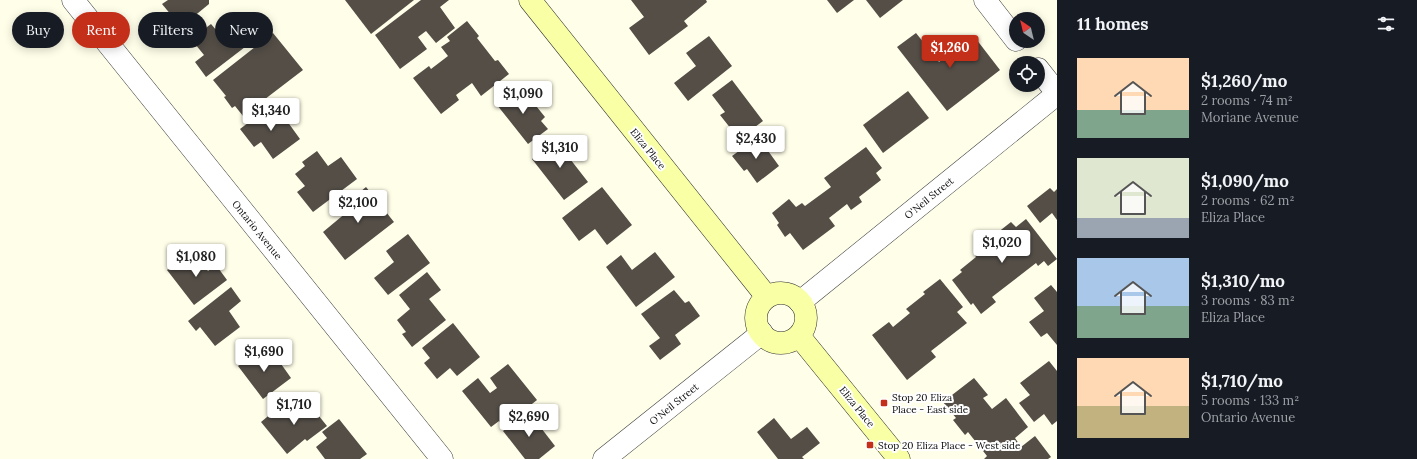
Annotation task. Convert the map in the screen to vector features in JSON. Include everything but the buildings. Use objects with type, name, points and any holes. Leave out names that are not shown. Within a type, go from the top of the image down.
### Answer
[{"type":"street","name":"Eliza Place","points":[[530,0],[767,297]]},
{"type":"street","points":[[985,0],[1009,32]]},
{"type":"street","name":"Ontario Avenue","points":[[80,3],[442,459]]},
{"type":"street","points":[[1022,48],[1028,56]]},
{"type":"street","points":[[1045,78],[1057,94]]},
{"type":"street","name":"O'Neil Street","points":[[800,302],[1057,94]]},
{"type":"street","points":[[778,294],[786,294],[795,297],[800,302],[805,310],[805,327],[799,336],[794,340],[777,343],[769,340],[762,333],[758,326],[757,317],[759,309],[767,297],[778,294]]},
{"type":"street","name":"O'Neil Street","points":[[604,459],[762,333]]},
{"type":"street","name":"Eliza Place","points":[[799,336],[899,459]]},
{"type":"place","name":"Stop 20 Eliza Place - East side","points":[[884,403]]},
{"type":"place","name":"Stop 20 Eliza Place - West side","points":[[870,445]]}]
